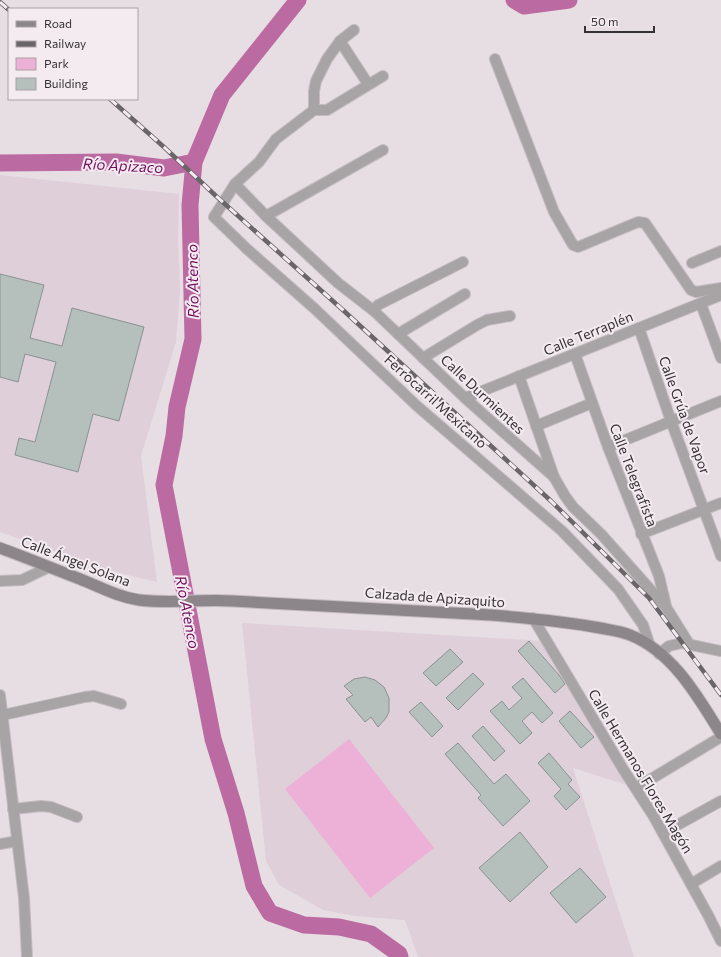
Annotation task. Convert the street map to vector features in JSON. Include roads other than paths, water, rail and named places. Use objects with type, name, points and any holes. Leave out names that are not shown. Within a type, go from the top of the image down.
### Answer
[{"type":"main road","name":"Calle Ángel Solana","points":[[0,548],[49,566],[117,595],[137,600],[213,600]]},
{"type":"main road","name":"Calzada de Apizaquito","points":[[213,600],[382,608],[533,618],[620,632],[630,635],[650,646],[671,664],[693,689],[721,736]]},
{"type":"street","points":[[314,110],[314,91],[316,81],[327,59],[340,41],[354,30]]},
{"type":"street","points":[[340,41],[368,84]]},
{"type":"street","points":[[495,59],[554,212],[573,245],[578,247],[638,222],[645,224],[691,290],[696,292],[721,288]]},
{"type":"street","points":[[235,184],[259,162],[276,139],[314,110],[327,110],[383,76]]},
{"type":"street","points":[[266,216],[383,150]]},
{"type":"street","name":"Calle Durmientes","points":[[235,184],[266,216],[338,283],[374,311],[465,398],[554,477],[573,507],[601,534],[666,607],[689,644]]},
{"type":"street","name":"Ferrocarril Mexicano","points":[[235,184],[214,217],[218,222],[314,309],[417,406],[562,531],[618,589],[643,625],[650,646]]},
{"type":"street","points":[[692,263],[721,252]]},
{"type":"street","points":[[374,311],[378,305],[462,262]]},
{"type":"street","points":[[398,334],[464,294]]},
{"type":"street","name":"Calle Terraplén","points":[[465,398],[721,296]]},
{"type":"street","points":[[701,304],[721,358]]},
{"type":"street","points":[[423,358],[487,320],[510,316]]},
{"type":"street","name":"Calle Grúa de Vapor","points":[[639,328],[671,422],[721,556]]},
{"type":"street","name":"Calle Telegrafista","points":[[574,354],[641,534],[659,576],[666,607]]},
{"type":"street","points":[[519,376],[554,477]]},
{"type":"street","points":[[608,447],[721,401]]},
{"type":"street","points":[[536,426],[592,403]]},
{"type":"street","points":[[641,534],[721,503]]},
{"type":"street","points":[[0,581],[22,580],[49,566]]},
{"type":"street","name":"Calle Hermanos Flores Magón","points":[[533,618],[663,833],[720,937]]},
{"type":"street","points":[[659,654],[670,646],[682,643],[721,651]]},
{"type":"street","points":[[0,695],[24,898],[27,957]]},
{"type":"street","points":[[3,715],[94,696],[121,704]]},
{"type":"street","points":[[636,788],[721,736]]},
{"type":"street","points":[[663,833],[721,801]]},
{"type":"street","points":[[14,809],[40,806],[51,807],[77,817]]},
{"type":"street","points":[[0,844],[17,841]]},
{"type":"street","points":[[691,884],[721,866]]},
{"type":"waterway","name":"Río Atenco","points":[[298,0],[222,95],[194,162],[190,205],[193,339],[177,407],[174,436],[164,485],[213,739],[236,813],[254,886],[270,913],[304,925],[339,927],[371,934],[399,954],[400,957]]},
{"type":"waterway","name":"Río Apizaco","points":[[514,0],[524,6],[569,0]]},
{"type":"waterway","name":"Río Apizaco","points":[[0,163],[116,162],[164,168],[194,162]]},
{"type":"railway","points":[[0,2],[8,9]]},
{"type":"railway","points":[[111,100],[551,501],[649,598],[721,695]]}]
